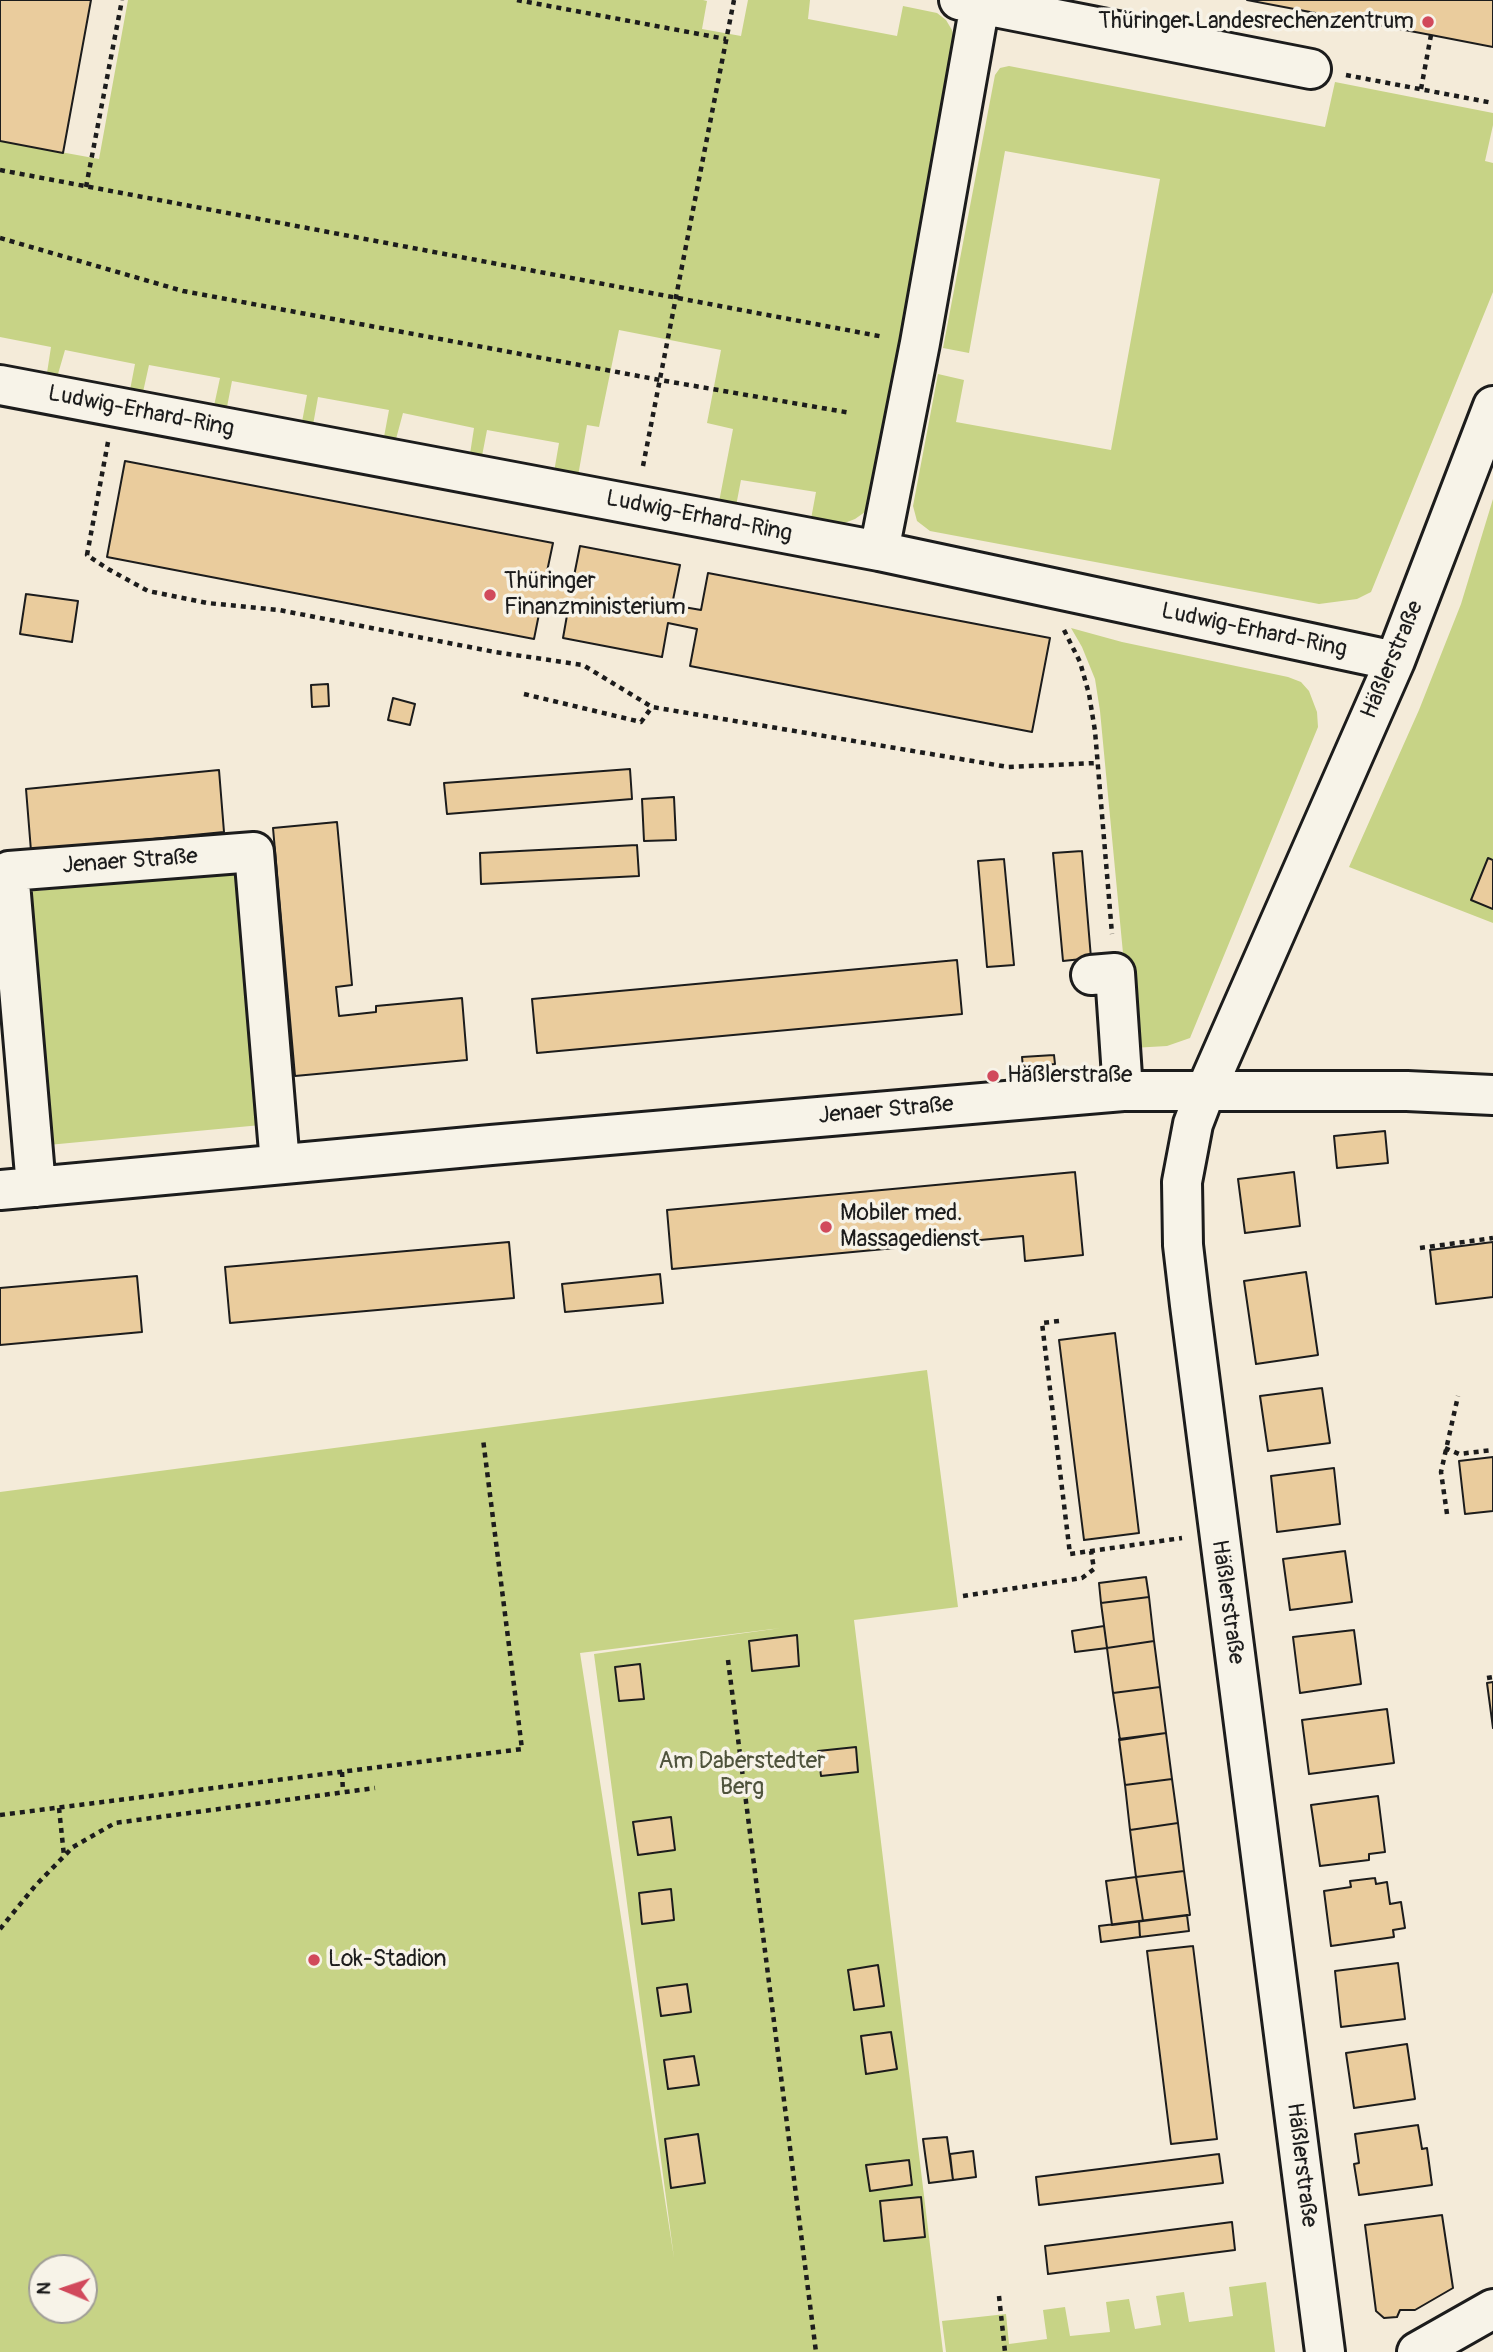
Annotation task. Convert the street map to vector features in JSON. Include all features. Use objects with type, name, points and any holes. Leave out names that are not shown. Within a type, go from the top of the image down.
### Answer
[{"type":"street","points":[[879,551],[920,343],[970,2],[1311,69]]},
{"type":"street","name":"Ludwig-Erhard-Ring","points":[[0,385],[879,551],[1395,661]]},
{"type":"street","name":"Häßlerstraße","points":[[1325,2352],[1218,1533],[1183,1245],[1182,1182],[1194,1124],[1206,1090],[1395,661],[1493,407]]},
{"type":"street","name":"Jenaer Straße","points":[[280,1164],[254,852],[9,871],[18,1189],[1123,1091],[1407,1091],[1493,1095]]},
{"type":"street","points":[[1103,974],[1123,1091]]},
{"type":"street","points":[[1417,2352],[1493,2309]]},
{"type":"path","points":[[86,187],[122,0]]},
{"type":"path","points":[[517,0],[726,39]]},
{"type":"path","points":[[636,504],[734,0]]},
{"type":"path","points":[[1421,89],[1431,36]]},
{"type":"path","points":[[1311,69],[1493,103]]},
{"type":"path","points":[[0,170],[920,343]]},
{"type":"path","points":[[0,238],[183,291],[851,413]]},
{"type":"path","points":[[114,407],[87,555],[148,591],[244,608],[279,610],[495,652],[583,665],[652,707],[1009,767],[1097,763]]},
{"type":"path","points":[[1069,592],[1063,628],[1080,662],[1089,694],[1097,763],[1103,974]]},
{"type":"path","points":[[524,694],[641,722],[652,707]]},
{"type":"path","points":[[1420,1248],[1493,1238]]},
{"type":"path","points":[[1059,1321],[1042,1323],[1070,1554],[1218,1533]]},
{"type":"path","points":[[1447,1514],[1441,1472],[1458,1395]]},
{"type":"path","points":[[0,1815],[522,1749],[483,1438]]},
{"type":"path","points":[[1445,1448],[1459,1454],[1493,1450]]},
{"type":"path","points":[[963,1596],[1082,1578],[1094,1569],[1091,1551]]},
{"type":"path","points":[[728,1660],[816,2352]]},
{"type":"path","points":[[342,1772],[343,1792]]},
{"type":"path","points":[[0,1929],[35,1886],[73,1847],[116,1824],[375,1788]]},
{"type":"path","points":[[59,1808],[64,1857]]},
{"type":"path","points":[[999,2296],[1004,2352]]},
{"type":"green space","points":[[128,0],[703,0],[707,1],[702,29],[741,36],[748,0],[810,0],[808,19],[897,36],[903,6],[937,13],[946,20],[952,30],[955,43],[953,57],[870,502],[865,512],[842,524],[830,524],[811,519],[816,492],[741,480],[736,506],[719,502],[733,429],[707,423],[721,350],[619,330],[599,427],[587,425],[578,476],[554,472],[559,443],[487,430],[482,456],[470,454],[474,428],[403,413],[396,439],[384,437],[389,410],[318,397],[313,425],[302,422],[307,395],[232,381],[227,407],[214,406],[220,378],[149,365],[143,392],[130,390],[135,364],[65,350],[58,374],[47,373],[51,347],[0,337],[0,141],[99,159]]},
{"type":"green space","points":[[1009,66],[1325,127],[1335,82],[1493,113],[1485,161],[1493,163],[1493,292],[1371,592],[1357,599],[1319,604],[930,531],[917,521],[913,506],[938,374],[964,380],[956,422],[1111,450],[1160,179],[1005,151],[969,353],[943,348],[995,75],[1000,68]]},
{"type":"green space","points":[[1493,499],[1493,923],[1349,867],[1419,710],[1461,604]]},
{"type":"green space","points":[[1071,628],[1122,642],[1288,677],[1301,682],[1309,691],[1317,712],[1318,727],[1190,1038],[1167,1046],[1132,1048],[1100,711],[1095,679]]},
{"type":"green space","points":[[238,872],[261,1125],[48,1145],[24,892]]},
{"type":"green space","name":"Lok-Stadion","points":[[927,1370],[958,1607],[854,1620],[943,2352],[0,2352],[0,1492]],"holes":[[[781,1628],[594,1654],[674,2258],[580,1653]]]},
{"type":"green space","points":[[1266,2282],[1275,2352],[946,2352],[942,2321],[1006,2314],[1009,2344],[1047,2339],[1043,2310],[1065,2307],[1070,2336],[1110,2332],[1106,2302],[1129,2299],[1135,2329],[1161,2325],[1156,2296],[1184,2292],[1189,2322],[1233,2316],[1229,2287]]},
{"type":"building","points":[[0,0],[91,0],[63,153],[0,141]]},
{"type":"building","name":"Thüringer Landesrechenzentrum","points":[[1247,0],[1493,0],[1493,47],[1431,35]]},
{"type":"building","name":"Thüringer Finanzministerium","points":[[125,461],[553,543],[545,581],[572,586],[580,546],[680,565],[672,605],[701,610],[708,573],[1050,638],[1032,732],[690,666],[697,629],[668,623],[662,657],[563,638],[569,604],[542,599],[534,639],[107,557]]},
{"type":"building","points":[[26,594],[78,601],[72,642],[20,634]]},
{"type":"building","points":[[328,684],[329,706],[312,707],[311,685]]},
{"type":"building","points":[[393,698],[415,704],[410,725],[388,720]]},
{"type":"building","points":[[630,769],[632,799],[447,814],[444,783]]},
{"type":"building","points":[[219,770],[224,832],[31,851],[26,789]]},
{"type":"building","points":[[674,797],[676,840],[644,841],[642,799]]},
{"type":"building","points":[[337,822],[352,985],[336,987],[339,1016],[376,1012],[376,1006],[462,998],[467,1060],[295,1076],[273,828]]},
{"type":"building","points":[[637,845],[639,876],[481,884],[480,853]]},
{"type":"building","points":[[1082,851],[1091,958],[1063,961],[1053,853]]},
{"type":"building","points":[[1488,858],[1493,860],[1493,909],[1471,900]]},
{"type":"building","points":[[1004,859],[1014,965],[987,967],[978,861]]},
{"type":"building","points":[[957,960],[962,1014],[537,1053],[532,999]]},
{"type":"building","points":[[1054,1055],[1055,1064],[1023,1067],[1022,1057]]},
{"type":"building","points":[[1385,1131],[1388,1163],[1337,1168],[1334,1136]]},
{"type":"building","points":[[1075,1172],[1083,1255],[1025,1261],[1023,1236],[672,1269],[667,1210]]},
{"type":"building","points":[[1294,1172],[1300,1226],[1245,1233],[1238,1179]]},
{"type":"building","points":[[509,1242],[514,1298],[230,1323],[225,1267]]},
{"type":"building","points":[[1493,1242],[1493,1297],[1436,1304],[1430,1250]]},
{"type":"building","points":[[1306,1272],[1318,1355],[1256,1364],[1244,1281]]},
{"type":"building","points":[[660,1274],[663,1303],[565,1312],[562,1284]]},
{"type":"building","points":[[137,1276],[142,1332],[0,1345],[0,1288]]},
{"type":"building","points":[[1115,1333],[1139,1533],[1084,1540],[1059,1340]]},
{"type":"building","points":[[1322,1388],[1330,1443],[1268,1451],[1260,1396]]},
{"type":"building","points":[[1493,1457],[1493,1511],[1465,1514],[1459,1461]]},
{"type":"building","points":[[1334,1468],[1340,1524],[1277,1532],[1271,1476]]},
{"type":"building","points":[[1345,1551],[1352,1602],[1290,1610],[1283,1559]]},
{"type":"building","points":[[1146,1577],[1149,1597],[1101,1603],[1099,1583]]},
{"type":"building","points":[[1149,1597],[1154,1641],[1107,1648],[1101,1603]]},
{"type":"building","points":[[1104,1626],[1107,1648],[1075,1652],[1072,1631]]},
{"type":"building","points":[[1354,1630],[1361,1684],[1300,1693],[1293,1637]]},
{"type":"building","points":[[797,1635],[799,1666],[752,1671],[749,1641]]},
{"type":"building","points":[[1154,1641],[1160,1687],[1113,1693],[1107,1648]]},
{"type":"building","points":[[640,1664],[644,1699],[619,1701],[615,1667]]},
{"type":"building","points":[[1493,1682],[1493,1728],[1487,1683]]},
{"type":"building","points":[[1160,1687],[1166,1733],[1120,1740],[1113,1693]]},
{"type":"building","points":[[1387,1709],[1394,1763],[1309,1774],[1302,1720]]},
{"type":"building","points":[[1166,1733],[1172,1779],[1125,1785],[1119,1739]]},
{"type":"building","points":[[856,1747],[858,1772],[821,1776],[818,1751]]},
{"type":"building","points":[[1172,1779],[1178,1823],[1130,1830],[1125,1785]]},
{"type":"building","points":[[1378,1796],[1385,1852],[1369,1854],[1369,1860],[1320,1866],[1311,1805]]},
{"type":"building","points":[[671,1817],[675,1850],[638,1855],[633,1822]]},
{"type":"building","points":[[1178,1823],[1184,1871],[1136,1877],[1130,1830]]},
{"type":"building","points":[[1184,1871],[1190,1915],[1143,1921],[1136,1877]]},
{"type":"building","points":[[1136,1877],[1143,1921],[1112,1925],[1106,1881]]},
{"type":"building","points":[[1375,1878],[1376,1884],[1387,1882],[1390,1904],[1401,1902],[1405,1928],[1393,1930],[1394,1937],[1331,1946],[1324,1891],[1351,1887],[1350,1881]]},
{"type":"building","points":[[671,1889],[674,1920],[642,1924],[639,1893]]},
{"type":"building","points":[[1187,1915],[1189,1931],[1140,1937],[1139,1921]]},
{"type":"building","points":[[1139,1921],[1140,1937],[1101,1942],[1099,1926]]},
{"type":"building","points":[[1193,1946],[1217,2139],[1171,2144],[1147,1951]]},
{"type":"building","points":[[1398,1963],[1405,2019],[1341,2027],[1335,1971]]},
{"type":"building","points":[[878,1965],[884,2006],[854,2010],[848,1970]]},
{"type":"building","points":[[687,1984],[691,2012],[661,2016],[657,1988]]},
{"type":"building","points":[[891,2032],[897,2069],[866,2074],[861,2036]]},
{"type":"building","points":[[1407,2044],[1415,2099],[1354,2108],[1346,2053]]},
{"type":"building","points":[[694,2056],[699,2085],[668,2089],[664,2060]]},
{"type":"building","points":[[1418,2125],[1422,2149],[1427,2148],[1432,2185],[1359,2195],[1354,2164],[1359,2163],[1355,2134]]},
{"type":"building","points":[[698,2134],[705,2183],[671,2188],[665,2139]]},
{"type":"building","points":[[947,2137],[953,2180],[929,2183],[923,2139]]},
{"type":"building","points":[[973,2151],[976,2177],[953,2180],[950,2154]]},
{"type":"building","points":[[1219,2154],[1223,2183],[1039,2205],[1036,2177]]},
{"type":"building","points":[[909,2160],[912,2185],[870,2191],[866,2165]]},
{"type":"building","points":[[921,2197],[925,2237],[884,2241],[880,2201]]},
{"type":"building","points":[[1442,2215],[1453,2288],[1415,2310],[1400,2310],[1397,2317],[1384,2318],[1376,2311],[1365,2225]]},
{"type":"building","points":[[1232,2222],[1235,2250],[1048,2274],[1045,2246]]},
{"type":"place","name":"Thüringer Landesrechenzentrum","points":[[1428,22]]},
{"type":"place","name":"Thüringer Finanzministerium","points":[[490,595]]},
{"type":"place","name":"Häßlerstraße","points":[[993,1076]]},
{"type":"place","name":"Mobiler med. Massagedienst","points":[[826,1227]]},
{"type":"place","name":"Lok-Stadion","points":[[314,1960]]},
{"type":"park label","name":"Am Daberstedter Berg","points":[[742,1775]]}]
